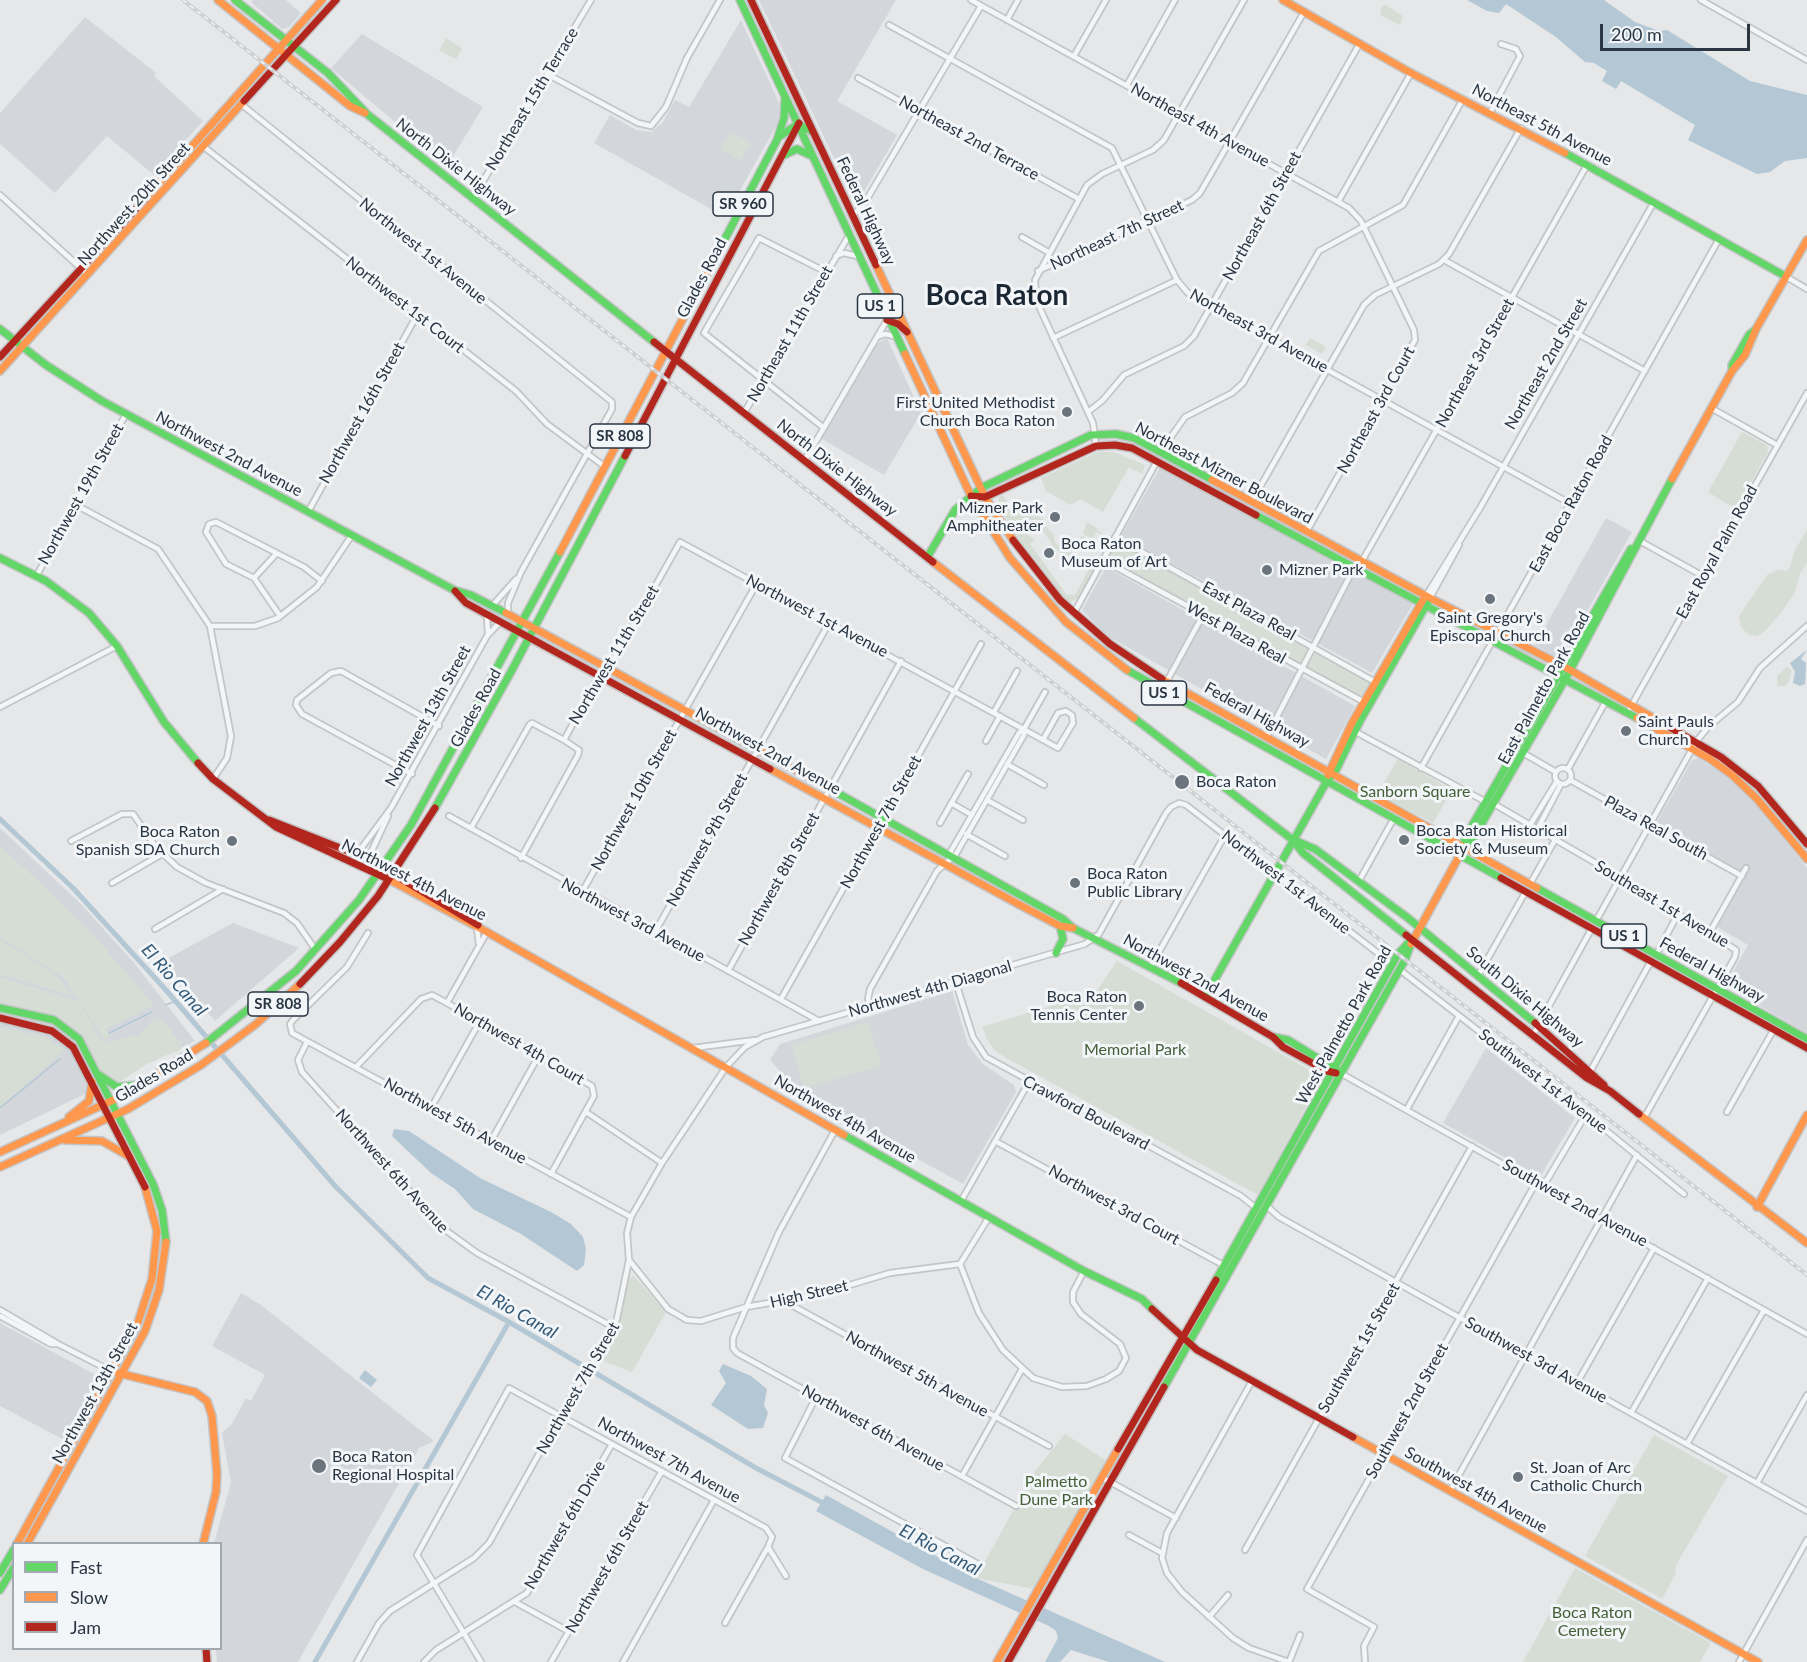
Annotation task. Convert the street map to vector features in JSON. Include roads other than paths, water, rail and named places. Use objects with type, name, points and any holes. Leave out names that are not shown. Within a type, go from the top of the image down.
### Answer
[{"type":"main road","name":"North Dixie Highway","points":[[218,0],[350,106],[367,114]]},
{"type":"main road","name":"Northwest 20th Street","points":[[0,357],[82,269],[322,0]]},
{"type":"main road","name":"Northwest 20th Street","points":[[0,371],[336,0]]},
{"type":"main road","name":"US 1","points":[[739,0],[811,156]]},
{"type":"main road","name":"Federal Highway","points":[[751,0],[985,497],[1019,550],[1074,613],[1097,633],[1167,681],[1465,845],[1579,921],[1610,928],[1807,1039]]},
{"type":"main road","name":"Northeast 5th Avenue","points":[[1283,0],[1411,73],[1491,111],[1785,276]]},
{"type":"main road","name":"North Dixie Highway","points":[[240,2],[333,78],[367,114],[666,348],[744,413],[928,556],[1015,627],[1293,840],[1303,853],[1413,938]]},
{"type":"main road","points":[[787,100],[795,108],[803,108]]},
{"type":"main road","name":"Glades Road","points":[[0,1152],[112,1101],[192,1054],[264,999],[316,951],[380,871],[414,819],[518,630],[777,140],[787,100]]},
{"type":"main road","name":"Glades Road","points":[[0,1167],[118,1114],[201,1065],[234,1041],[273,1009],[321,963],[391,877],[432,812],[535,629],[783,155],[803,108]]},
{"type":"main road","points":[[211,139],[213,123]]},
{"type":"main road","points":[[777,140],[788,128],[798,124],[815,133]]},
{"type":"main road","points":[[783,155],[797,149],[811,156]]},
{"type":"main road","name":"Federal Highway","points":[[811,156],[971,496],[1010,558],[1053,609],[1079,634],[1146,683],[1460,854],[1528,887],[1651,961],[1807,1048]]},
{"type":"main road","points":[[126,220],[133,225]]},
{"type":"main road","name":"East Palmetto Park Road","points":[[1490,803],[1523,753],[1623,561],[1638,540],[1732,371],[1745,355],[1756,329],[1807,235]]},
{"type":"main road","points":[[874,292],[886,302],[895,303]]},
{"type":"main road","points":[[887,320],[898,324],[910,335]]},
{"type":"main road","name":"Northwest 2nd Avenue","points":[[0,329],[84,391],[454,590],[471,595],[508,614],[830,789],[1063,919],[1073,928]]},
{"type":"main road","points":[[928,556],[955,510],[981,488],[1095,434]]},
{"type":"main road","name":"Northeast Mizner Boulevard","points":[[1095,434],[1134,438],[1362,561],[1426,600]]},
{"type":"main road","name":"Northeast Mizner Boulevard","points":[[971,496],[985,497],[1096,446],[1123,445],[1157,461],[1354,568],[1426,600],[1565,672]]},
{"type":"main road","points":[[1044,458],[1048,467]]},
{"type":"main road","points":[[1232,502],[1267,510]]},
{"type":"main road","points":[[1283,529],[1307,531]]},
{"type":"main road","name":"Northwest 4th Avenue","points":[[0,558],[37,575],[80,605],[117,646],[174,736],[213,779],[286,833],[380,871],[462,914],[487,933]]},
{"type":"main road","name":"Northwest 2nd Avenue","points":[[454,590],[466,603],[944,864],[1060,926],[1073,928],[1151,966],[1274,1037],[1288,1040],[1342,1074]]},
{"type":"main road","name":"Northeast 2nd Street","points":[[1205,997],[1426,600]]},
{"type":"main road","points":[[1053,609],[1074,613]]},
{"type":"main road","points":[[1079,634],[1085,631],[1097,633]]},
{"type":"main road","points":[[1565,672],[1606,700],[1629,709]]},
{"type":"main road","points":[[1565,672],[1750,779],[1807,844]]},
{"type":"main road","name":"East Palmetto Park Road","points":[[1413,938],[1465,845],[1472,842],[1490,803],[1565,672]]},
{"type":"main road","points":[[1694,746],[1748,790],[1807,859]]},
{"type":"main road","name":"Northwest 4th Avenue","points":[[266,819],[357,854],[380,871]]},
{"type":"main road","name":"North Dixie Highway","points":[[1293,840],[1306,843],[1359,880],[1419,927]]},
{"type":"main road","name":"Northwest 4th Avenue","points":[[391,877],[477,929],[693,1048],[1084,1271],[1146,1302],[1183,1338]]},
{"type":"main road","points":[[1056,953],[1064,939],[1060,926]]},
{"type":"main road","name":"South Dixie Highway","points":[[1419,927],[1479,974],[1591,1070],[1610,1091]]},
{"type":"main road","name":"West Palmetto Park Road","points":[[997,1662],[1101,1477],[1183,1338],[1399,951],[1413,938]]},
{"type":"main road","name":"West Palmetto Park Road","points":[[1008,1662],[1342,1074],[1400,970],[1413,938]]},
{"type":"main road","name":"South Dixie Highway","points":[[1413,938],[1534,1033],[1587,1078],[1610,1091],[1757,1208],[1807,1243]]},
{"type":"main road","name":"Northwest 13th Street","points":[[0,1008],[54,1020],[79,1039],[157,1192],[166,1241],[156,1302],[145,1331],[28,1542]]},
{"type":"main road","name":"Northwest 13th Street","points":[[0,1018],[44,1029],[61,1036],[73,1047],[152,1204],[157,1240],[152,1279],[141,1315],[113,1372],[18,1542]]},
{"type":"main road","points":[[1774,1029],[1788,1028]]},
{"type":"main road","points":[[99,1076],[119,1087],[144,1084]]},
{"type":"main road","points":[[48,1131],[87,1104],[92,1096],[92,1082]]},
{"type":"main road","points":[[1757,1208],[1807,1115]]},
{"type":"main road","points":[[1800,1130],[1807,1122]]},
{"type":"main road","points":[[61,1140],[102,1141],[130,1157]]},
{"type":"main road","points":[[1267,1189],[1267,1206]]},
{"type":"main road","points":[[1254,1229],[1256,1208]]},
{"type":"main road","name":"Southwest 4th Avenue","points":[[1183,1338],[1252,1382],[1758,1662]]},
{"type":"main road","points":[[113,1372],[204,1396],[209,1406],[217,1474],[216,1492],[204,1542]]},
{"type":"main road","points":[[0,1573],[12,1552]]},
{"type":"main road","points":[[0,1590],[12,1570]]},
{"type":"street","name":"Northeast 15th Terrace","points":[[473,198],[591,0]]},
{"type":"street","points":[[548,74],[638,123],[651,126],[668,102],[687,58],[720,0]]},
{"type":"street","name":"Northeast 4th Avenue","points":[[971,0],[1354,212],[1364,226],[1393,286]]},
{"type":"street","points":[[1006,20],[1018,0]]},
{"type":"street","points":[[1074,56],[1106,0]]},
{"type":"street","points":[[1127,85],[1175,0]]},
{"type":"street","points":[[1096,446],[1088,412],[1035,295],[1038,271],[1092,180],[1157,147],[1179,114],[1244,0]]},
{"type":"street","points":[[1701,0],[1807,60]]},
{"type":"street","points":[[853,215],[864,204],[981,6]]},
{"type":"street","name":"Northeast 7th Street","points":[[1038,271],[1200,193],[1304,12]]},
{"type":"street","name":"Northeast 3rd Avenue","points":[[889,25],[1112,148],[1177,280],[1188,292],[1571,504]]},
{"type":"street","name":"Northeast 6th Street","points":[[1088,412],[1103,400],[1113,384],[1124,375],[1184,346],[1194,336],[1360,43]]},
{"type":"street","points":[[1491,111],[1520,56],[1516,49],[1501,44]]},
{"type":"street","points":[[1338,202],[1411,73]]},
{"type":"street","name":"Northeast 2nd Terrace","points":[[858,78],[1079,199]]},
{"type":"street","points":[[1161,452],[1185,417],[1240,387],[1319,251],[1331,242],[1395,211],[1406,201],[1464,98]]},
{"type":"street","name":"Northwest 1st Avenue","points":[[234,99],[612,402],[612,409],[587,454]]},
{"type":"street","points":[[1252,501],[1364,305],[1375,295],[1444,260],[1521,128]]},
{"type":"street","name":"Northwest 1st Court","points":[[204,147],[516,391],[547,424],[604,466]]},
{"type":"street","name":"Northeast 3rd Street","points":[[1362,561],[1587,164]]},
{"type":"street","points":[[0,195],[88,275]]},
{"type":"street","name":"Northeast 2nd Street","points":[[1426,600],[1654,202]]},
{"type":"street","name":"Northeast 11th Street","points":[[744,413],[848,237]]},
{"type":"street","points":[[1022,237],[1048,252]]},
{"type":"street","points":[[824,428],[704,333],[759,238],[826,272]]},
{"type":"street","name":"East Boca Raton Road","points":[[1421,768],[1497,637],[1719,239]]},
{"type":"street","name":"Northeast 11th Street","points":[[836,256],[844,253],[857,256]]},
{"type":"street","points":[[1444,260],[1645,371]]},
{"type":"street","points":[[1785,276],[1807,289]]},
{"type":"street","points":[[1053,338],[1177,280]]},
{"type":"street","name":"Northeast 3rd Court","points":[[1307,531],[1415,340],[1414,330],[1393,286]]},
{"type":"street","name":"Northwest 16th Street","points":[[308,512],[417,315]]},
{"type":"street","points":[[805,460],[887,320]]},
{"type":"street","points":[[877,337],[885,334],[894,336]]},
{"type":"street","name":"East Royal Palm Road","points":[[1629,709],[1807,393]]},
{"type":"street","points":[[1711,408],[1777,445]]},
{"type":"street","name":"Northwest 19th Street","points":[[37,575],[126,414]]},
{"type":"street","points":[[508,614],[508,603],[521,572],[587,454]]},
{"type":"street","points":[[1074,613],[1157,461]]},
{"type":"street","points":[[76,505],[156,548],[210,626],[231,736],[227,758],[213,779]]},
{"type":"street","points":[[280,616],[254,578],[225,564],[206,532],[209,524],[216,522],[304,567],[322,581]]},
{"type":"street","points":[[210,626],[255,626],[280,616],[309,595],[322,581],[352,535]]},
{"type":"street","name":"East Plaza Real","points":[[1115,537],[1314,646],[1378,684]]},
{"type":"street","points":[[1638,540],[1703,576]]},
{"type":"street","name":"Northwest 1st Avenue","points":[[680,542],[955,690],[1000,716],[1043,740],[1058,748],[1073,723],[1072,715],[1066,711],[1058,713],[1043,740]]},
{"type":"street","name":"Northwest 11th Street","points":[[521,858],[578,755],[579,750],[564,740],[680,542]]},
{"type":"street","points":[[254,578],[277,553]]},
{"type":"street","name":"West Plaza Real","points":[[1103,560],[1367,703]]},
{"type":"street","points":[[1267,736],[1354,568]]},
{"type":"street","points":[[492,606],[521,572]]},
{"type":"street","name":"Northwest 10th Street","points":[[582,892],[757,583]]},
{"type":"street","name":"Northwest 13th Street","points":[[485,613],[489,622],[487,636]]},
{"type":"street","points":[[1167,681],[1203,615]]},
{"type":"street","name":"Northwest 13th Street","points":[[357,854],[391,808],[439,726],[487,636],[501,621]]},
{"type":"street","name":"Northwest 9th Street","points":[[655,932],[829,623]]},
{"type":"street","points":[[1534,1033],[1694,746],[1708,727],[1738,702],[1760,668],[1807,626]]},
{"type":"street","name":"Northwest 7th Street","points":[[781,999],[981,644]]},
{"type":"street","points":[[0,707],[117,646]]},
{"type":"street","name":"Northwest 8th Street","points":[[728,971],[901,661]]},
{"type":"street","points":[[412,774],[302,714],[296,705],[297,700],[331,672],[341,671],[439,726]]},
{"type":"street","points":[[994,712],[1017,671]]},
{"type":"street","points":[[870,1006],[868,999],[870,989],[944,864],[956,854],[965,833],[1005,763],[1024,735],[1024,729],[1045,692]]},
{"type":"street","points":[[1530,825],[1559,782],[1570,780],[1568,769],[1606,700]]},
{"type":"street","points":[[986,741],[1000,716]]},
{"type":"street","points":[[471,828],[530,724],[564,740]]},
{"type":"street","name":"Southeast 1st Avenue","points":[[1352,730],[1530,825],[1710,932],[1736,950],[1717,988]]},
{"type":"street","points":[[1523,753],[1556,772],[1559,782],[1537,830]]},
{"type":"street","points":[[1005,763],[1044,785]]},
{"type":"street","points":[[1556,772],[1562,768],[1568,769]]},
{"type":"street","points":[[940,823],[968,774]]},
{"type":"street","name":"Plaza Real South","points":[[1570,780],[1742,876]]},
{"type":"street","points":[[985,799],[1023,820]]},
{"type":"street","points":[[951,803],[975,816]]},
{"type":"street","name":"Northwest 1st Avenue","points":[[1095,938],[1171,807],[1179,803],[1186,805],[1392,964]]},
{"type":"street","name":"Northwest 13th Street","points":[[368,860],[391,808]]},
{"type":"street","points":[[72,841],[122,814],[133,814],[162,854],[186,873],[289,916],[301,927],[316,951]]},
{"type":"street","name":"Northwest 3rd Avenue","points":[[449,816],[582,892],[819,1021]]},
{"type":"street","points":[[1359,880],[1394,818]]},
{"type":"street","points":[[965,833],[1005,856]]},
{"type":"street","points":[[1151,966],[1225,835]]},
{"type":"street","points":[[1479,974],[1555,840]]},
{"type":"street","points":[[112,883],[162,854]]},
{"type":"street","points":[[1710,932],[1746,868]]},
{"type":"street","points":[[155,929],[222,889]]},
{"type":"street","points":[[1656,955],[1678,914]]},
{"type":"street","points":[[477,929],[479,944]]},
{"type":"street","name":"Northwest 5th Avenue","points":[[368,933],[337,978],[292,1020],[290,1024],[292,1033],[631,1217]]},
{"type":"street","points":[[356,1067],[421,999],[432,995],[447,1003],[487,933]]},
{"type":"street","name":"Northwest 4th Diagonal","points":[[693,1048],[742,1043],[956,983],[1056,953],[1095,938]]},
{"type":"street","points":[[1591,1070],[1651,961]]},
{"type":"street","name":"Southwest 1st Avenue","points":[[1400,970],[1586,1114],[1684,1194]]},
{"type":"street","name":"Crawford Boulevard","points":[[956,983],[979,1048],[992,1061],[1241,1196],[1256,1208]]},
{"type":"street","points":[[1644,1118],[1717,988]]},
{"type":"street","name":"Northwest 4th Court","points":[[447,1003],[592,1086],[594,1096],[586,1112],[662,1163]]},
{"type":"street","points":[[1407,1109],[1459,1016]]},
{"type":"street","points":[[431,1108],[480,1022]]},
{"type":"street","points":[[1727,1112],[1774,1029]]},
{"type":"street","name":"Northwest 4th Diagonal","points":[[726,1067],[741,1051],[763,1037]]},
{"type":"street","name":"Northwest 6th Avenue","points":[[307,1042],[298,1060],[302,1072],[451,1236],[615,1328]]},
{"type":"street","points":[[491,1141],[539,1055]]},
{"type":"street","name":"Northwest 7th Street","points":[[357,1662],[386,1615],[474,1558],[486,1547],[577,1386],[615,1328],[629,1260],[627,1233],[631,1217],[662,1163],[726,1067]]},
{"type":"street","name":"Southwest 2nd Avenue","points":[[1342,1074],[1807,1334]]},
{"type":"street","points":[[961,1201],[1029,1082]]},
{"type":"street","points":[[551,1174],[586,1112]]},
{"type":"street","name":"Southwest 2nd Street","points":[[1365,1662],[1364,1646],[1374,1627],[1307,1589],[1534,1186],[1546,1180],[1586,1114]]},
{"type":"street","points":[[746,1307],[783,1224],[836,1129]]},
{"type":"street","name":"Northwest 3rd Court","points":[[995,1141],[1232,1270]]},
{"type":"street","name":"Southwest 1st Street","points":[[1245,1550],[1472,1146]]},
{"type":"street","points":[[1450,1491],[1637,1155]]},
{"type":"street","name":"Southwest 3rd Avenue","points":[[1267,1206],[1279,1217],[1807,1511]]},
{"type":"street","points":[[989,1216],[960,1264],[984,1323],[1003,1350],[1022,1369],[1042,1383],[1072,1388],[1106,1379],[1125,1363],[1124,1348],[1081,1314],[1073,1302],[1073,1292],[1084,1271]]},
{"type":"street","points":[[1577,1383],[1654,1248]]},
{"type":"street","name":"High Street","points":[[629,1260],[660,1301],[682,1318],[701,1321],[746,1307],[816,1295],[890,1273],[960,1264]]},
{"type":"street","points":[[1631,1413],[1708,1278]]},
{"type":"street","name":"Northwest 5th Avenue","points":[[784,1301],[1049,1446]]},
{"type":"street","name":"Northwest 6th Avenue","points":[[746,1307],[733,1338],[733,1348],[737,1353],[1016,1506]]},
{"type":"street","points":[[0,1310],[58,1344],[113,1372]]},
{"type":"street","points":[[1687,1444],[1764,1310]]},
{"type":"street","points":[[0,1316],[51,1344],[58,1344]]},
{"type":"street","points":[[962,1476],[1022,1369]]},
{"type":"street","points":[[1252,1382],[1165,1538],[1162,1553],[1170,1578],[1209,1617],[1240,1643],[1289,1662],[1300,1635]]},
{"type":"street","name":"Northwest 7th Avenue","points":[[433,1584],[417,1555],[510,1388],[766,1528],[772,1537],[768,1547],[786,1576]]},
{"type":"street","points":[[1757,1483],[1807,1395]]},
{"type":"street","points":[[816,1397],[785,1458],[978,1564]]},
{"type":"street","name":"Northwest 6th Drive","points":[[424,1662],[436,1650],[515,1602],[533,1585],[612,1444]]},
{"type":"street","name":"Northwest 6th Street","points":[[551,1662],[568,1631],[591,1598],[662,1471]]},
{"type":"street","points":[[1101,1477],[1176,1518]]},
{"type":"street","points":[[623,1662],[714,1500]]},
{"type":"street","points":[[1129,1535],[1162,1553]]},
{"type":"street","points":[[1739,1662],[1807,1540]]},
{"type":"street","points":[[725,1623],[768,1547]]},
{"type":"street","points":[[0,1573],[8,1577]]},
{"type":"street","points":[[433,1584],[481,1662]]},
{"type":"street","points":[[1209,1617],[1228,1595]]},
{"type":"street","points":[[515,1602],[568,1631]]},
{"type":"water","points":[[1467,0],[1604,0],[1635,22],[1659,31],[1667,30],[1750,81],[1807,95],[1807,158],[1785,161],[1770,172],[1757,174],[1688,140],[1695,125],[1621,81],[1616,89],[1602,81],[1607,71],[1594,63],[1585,62],[1556,37],[1506,4],[1499,13],[1487,11]]},
{"type":"water","points":[[1807,650],[1801,659],[1806,663],[1805,684],[1800,686],[1793,683],[1795,672],[1790,663]]},
{"type":"water","points":[[394,1129],[409,1131],[480,1178],[571,1224],[583,1237],[586,1249],[584,1265],[577,1271],[521,1234],[473,1209],[455,1189],[431,1173],[392,1136]]},
{"type":"water","points":[[723,1364],[751,1376],[767,1389],[764,1405],[768,1413],[763,1428],[748,1429],[711,1405],[726,1383],[719,1371]]},
{"type":"water","points":[[365,1370],[377,1380],[371,1387],[359,1378]]},
{"type":"water","points":[[826,1495],[976,1578],[1165,1662],[1109,1662],[1071,1650],[1060,1662],[1045,1662],[1058,1638],[1056,1631],[923,1569],[816,1511]]},
{"type":"waterway","name":"El Rio Canal","points":[[0,819],[73,888],[165,989],[336,1187],[428,1278],[509,1322],[756,1468],[827,1505]]},
{"type":"waterway","points":[[166,1005],[175,1001]]},
{"type":"waterway","points":[[109,1033],[152,1012]]},
{"type":"waterway","points":[[0,1108],[60,1059]]},
{"type":"waterway","points":[[315,1662],[509,1322]]},
{"type":"railway","points":[[183,0],[1807,1275]]},
{"type":"place","name":"First United Methodist Church Boca Raton","points":[[1067,412]]},
{"type":"place","name":"Mizner Park Amphitheater","points":[[1055,517]]},
{"type":"place","name":"Boca Raton Museum of Art","points":[[1049,553]]},
{"type":"place","name":"Mizner Park","points":[[1267,570]]},
{"type":"place","name":"Saint Gregory's Episcopal Church","points":[[1490,599]]},
{"type":"place","name":"Saint Pauls Church","points":[[1626,731]]},
{"type":"place","name":"Boca Raton","points":[[1182,782]]},
{"type":"place","name":"Boca Raton Historical Society & Museum","points":[[1404,840]]},
{"type":"place","name":"Boca Raton Spanish SDA Church","points":[[232,841]]},
{"type":"place","name":"Boca Raton Public Library","points":[[1075,883]]},
{"type":"place","name":"Boca Raton Tennis Center","points":[[1139,1006]]},
{"type":"place","name":"Boca Raton Regional Hospital","points":[[319,1466]]},
{"type":"place","name":"St. Joan of Arc Catholic Church","points":[[1518,1477]]},
{"type":"district","name":"Boca Raton","points":[[997,296]]},
{"type":"park label","name":"Sanborn Square","points":[[1415,792]]},
{"type":"park label","name":"Memorial Park","points":[[1135,1050]]},
{"type":"park label","name":"Palmetto Dune Park","points":[[1056,1491]]},
{"type":"park label","name":"Boca Raton Cemetery","points":[[1592,1622]]}]
